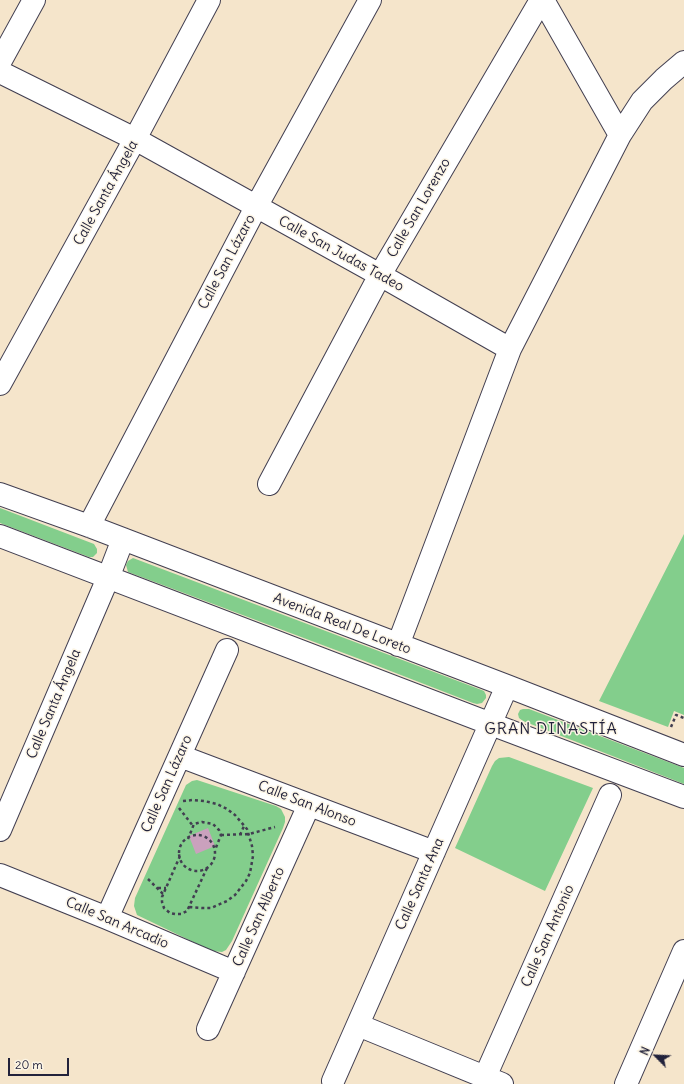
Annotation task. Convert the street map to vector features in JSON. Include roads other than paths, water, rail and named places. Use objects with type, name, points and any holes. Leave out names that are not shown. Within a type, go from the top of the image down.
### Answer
[{"type":"street","points":[[0,62],[34,0]]},
{"type":"street","name":"Calle Santa Ángela","points":[[0,384],[135,139],[209,0]]},
{"type":"street","name":"Calle San Lázaro","points":[[89,526],[256,207],[370,0]]},
{"type":"street","points":[[542,0],[620,135]]},
{"type":"street","name":"Calle San Lorenzo","points":[[269,484],[380,275],[542,0]]},
{"type":"street","points":[[398,645],[510,349],[620,135],[642,101],[684,62]]},
{"type":"street","name":"Calle San Judas Tadeo","points":[[0,72],[135,139],[510,349]]},
{"type":"street","name":"Avenida Real De Loreto","points":[[0,494],[89,526],[684,755]]},
{"type":"street","points":[[0,536],[684,797]]},
{"type":"street","name":"Calle Santa Ángela","points":[[0,830],[108,578],[123,539]]},
{"type":"street","name":"Calle San Lázaro","points":[[107,918],[227,650]]},
{"type":"street","name":"Calle Santa Ana","points":[[333,1081],[507,686]]},
{"type":"street","name":"Calle San Alonso","points":[[180,756],[306,812],[434,852]]},
{"type":"street","name":"Calle San Antonio","points":[[494,1081],[610,795]]},
{"type":"street","name":"Calle San Alberto","points":[[208,1029],[306,812]]},
{"type":"street","name":"Calle San Arcadio","points":[[0,875],[107,918],[234,972]]},
{"type":"street","points":[[626,1084],[684,951]]},
{"type":"street","points":[[358,1024],[494,1081]]},
{"type":"district","name":"GRAN DINASTÍA","points":[[551,729]]}]
